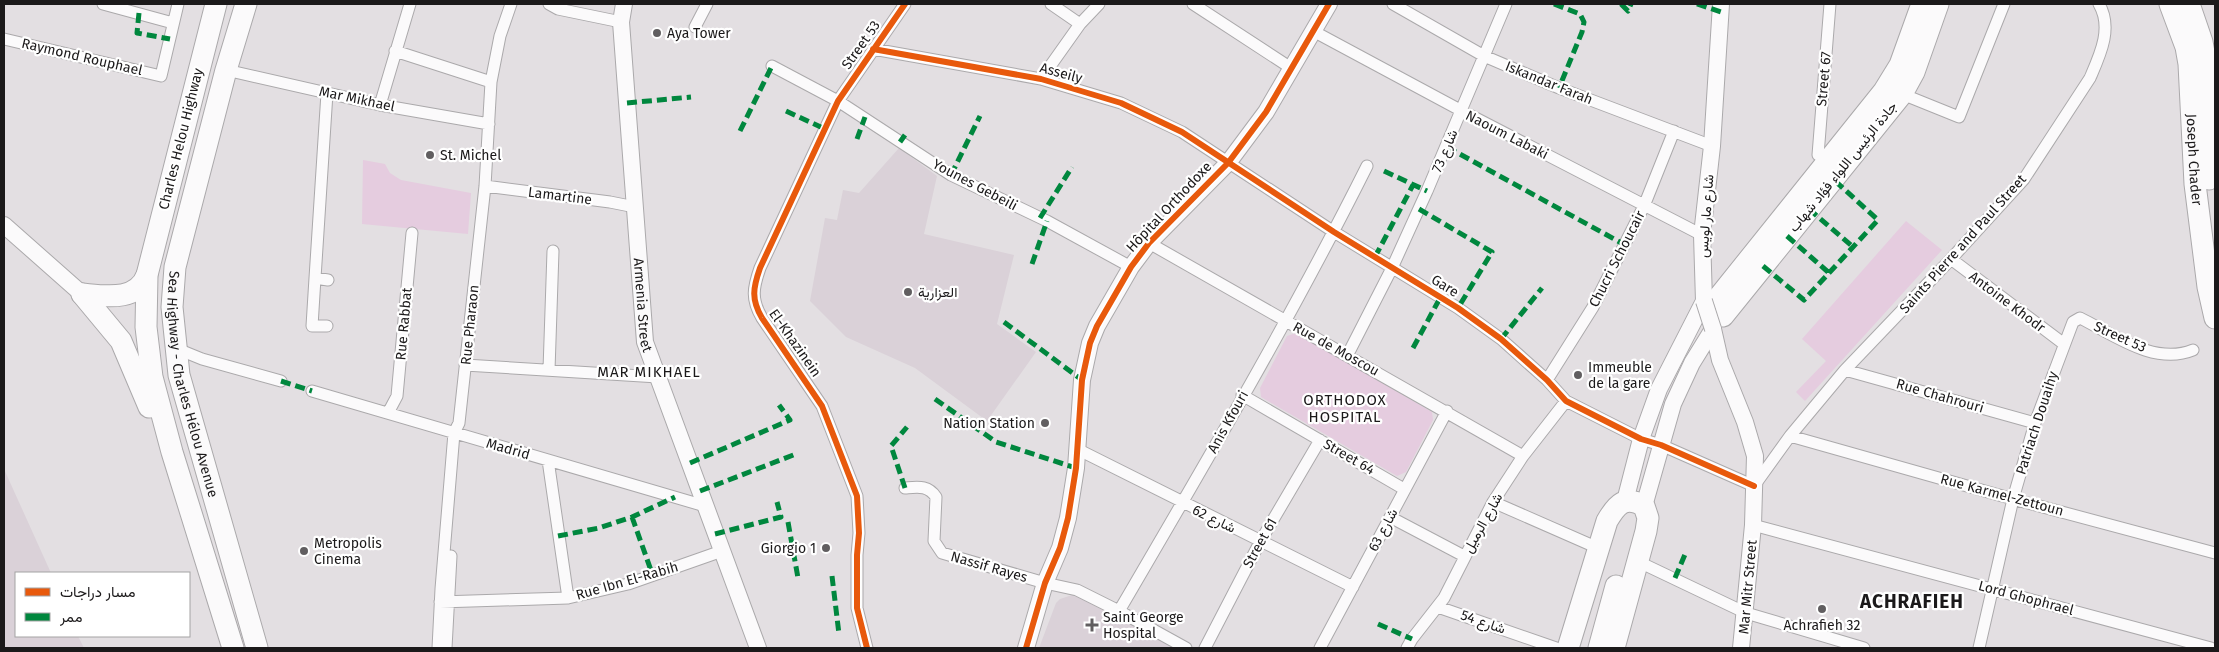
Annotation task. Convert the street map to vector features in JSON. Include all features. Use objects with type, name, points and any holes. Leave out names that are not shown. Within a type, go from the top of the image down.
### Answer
[{"type":"highway","name":"Charles Helou Highway","points":[[147,274],[216,4]]},
{"type":"highway","name":"Sea Highway - Charles Hélou Avenue","points":[[246,4],[226,70],[175,267],[172,307],[179,375],[257,648]]},
{"type":"highway","name":"جادة الرئيس اللواء فؤاد شهاب","points":[[1715,311],[1884,91],[1900,65],[1922,4]]},
{"type":"highway","name":"جادة الرئيس اللواء فؤاد شهاب","points":[[1715,311],[1902,94],[1914,72],[1938,4]]},
{"type":"highway","name":"Joseph Chader","points":[[2170,4],[2186,47],[2189,64],[2195,184],[2208,287],[2215,318]]},
{"type":"highway","name":"Joseph Chader","points":[[2189,4],[2202,42],[2206,63],[2211,111],[2208,173],[2215,239]]},
{"type":"highway","points":[[82,294],[111,297],[126,295],[139,287],[147,274]]},
{"type":"highway","name":"Sea Highway - Charles Hélou Avenue","points":[[147,274],[146,327],[152,377],[172,452],[233,648]]},
{"type":"highway","points":[[82,294],[121,341],[172,452]]},
{"type":"highway","points":[[1582,648],[1632,509]]},
{"type":"highway","points":[[1599,648],[1632,509]]},
{"type":"highway","points":[[1568,648],[1607,521],[1614,510],[1632,509],[1648,518],[1614,648]]},
{"type":"street","points":[[104,4],[173,22],[178,4]]},
{"type":"street","points":[[380,105],[410,4]]},
{"type":"street","name":"Rue Pharaon","points":[[438,648],[444,602],[457,434],[485,186],[491,82],[500,36],[511,4]]},
{"type":"street","points":[[549,4],[558,9],[621,22]]},
{"type":"street","name":"Armenia Street","points":[[624,4],[621,22],[645,342],[758,648]]},
{"type":"street","points":[[695,27],[708,4]]},
{"type":"street","name":"Street 53","points":[[838,101],[905,4]]},
{"type":"street","points":[[1051,4],[1080,24]]},
{"type":"street","points":[[1041,80],[1080,24],[1099,4]]},
{"type":"street","points":[[1193,4],[1291,68]]},
{"type":"street","name":"Hôpital Orthodoxe","points":[[1026,648],[1045,583],[1060,548],[1068,518],[1076,468],[1082,380],[1090,343],[1110,301],[1131,266],[1149,243],[1228,162],[1266,112],[1329,4]]},
{"type":"street","name":"Iskandar Farah","points":[[1393,4],[1484,56],[1559,88],[1712,146]]},
{"type":"street","name":"شارع 73","points":[[1348,354],[1392,268],[1462,111],[1506,4]]},
{"type":"street","name":"شارع مار لويس","points":[[1721,4],[1712,146],[1702,235],[1715,311],[1720,360],[1745,422],[1755,456],[1754,486]]},
{"type":"street","name":"Street 67","points":[[1818,155],[1830,4]]},
{"type":"street","points":[[1902,94],[1959,117],[2004,4]]},
{"type":"street","name":"Saints Pierre and Paul Street","points":[[1754,486],[1790,436],[1845,370],[1951,260],[2024,179],[2090,78],[2103,43],[2106,24],[2102,8]]},
{"type":"street","name":"Raymond Rouphael","points":[[4,39],[161,76],[173,22]]},
{"type":"street","name":"Naoum Labaki","points":[[1313,31],[1462,111],[1702,235]]},
{"type":"street","name":"Asseily","points":[[873,49],[1041,80],[1140,110],[1182,132],[1228,162]]},
{"type":"street","points":[[395,51],[491,82]]},
{"type":"street","name":"Younes Gebeili","points":[[772,66],[838,101],[951,175],[1047,221],[1131,266]]},
{"type":"street","name":"Mar Mikhael","points":[[226,70],[380,105],[489,124]]},
{"type":"street","points":[[327,93],[312,326],[327,326]]},
{"type":"street","name":"El-Khazinein","points":[[838,101],[760,268],[753,296],[762,318],[822,406],[856,496],[859,533],[857,608],[867,648]]},
{"type":"street","name":"Chucri Schoucair","points":[[1547,380],[1593,307],[1644,206],[1674,131]]},
{"type":"street","name":"Gare","points":[[1228,162],[1334,232],[1458,308],[1501,339],[1547,380],[1566,401],[1641,440],[1661,446],[1754,486]]},
{"type":"street","points":[[1334,232],[1367,166]]},
{"type":"street","name":"Lamartine","points":[[485,186],[635,206]]},
{"type":"street","points":[[4,225],[82,294]]},
{"type":"street","name":"Anis Kfouri","points":[[1119,611],[1182,503],[1334,232]]},
{"type":"street","name":"Rue Rabbat","points":[[388,413],[397,396],[412,233]]},
{"type":"street","name":"Rue de Moscou","points":[[1149,243],[1348,354],[1523,456]]},
{"type":"street","points":[[549,370],[553,251]]},
{"type":"street","name":"Antoine Khodr","points":[[1951,260],[2064,344]]},
{"type":"street","points":[[316,278],[328,280]]},
{"type":"street","points":[[1632,509],[1641,440],[1659,389],[1715,311]]},
{"type":"street","points":[[1632,509],[1661,446],[1673,404],[1715,311]]},
{"type":"street","name":"Street 53","points":[[2064,344],[2073,322],[2078,318],[2146,350],[2178,354],[2193,350]]},
{"type":"street","name":"Patriach Douaihy","points":[[1979,648],[2013,499],[2035,423],[2064,344]]},
{"type":"street","points":[[175,348],[202,359],[281,381]]},
{"type":"street","points":[[465,365],[658,377]]},
{"type":"street","name":"Rue Chahrouri","points":[[1845,370],[2035,423]]},
{"type":"street","name":"Madrid","points":[[312,391],[705,506]]},
{"type":"street","name":"Street 64","points":[[1242,395],[1404,489]]},
{"type":"street","name":"شارع الرميل","points":[[1407,648],[1438,607],[1452,584],[1464,556],[1493,502],[1523,456],[1566,401]]},
{"type":"street","name":"شارع 63","points":[[1320,648],[1446,411]]},
{"type":"street","name":"Rue Karmel-Zettoun","points":[[1790,436],[2013,499],[2215,553]]},
{"type":"street","name":"Street 61","points":[[1205,648],[1260,542],[1320,440]]},
{"type":"street","name":"شارع 62","points":[[1077,449],[1353,588]]},
{"type":"street","points":[[548,460],[568,598]]},
{"type":"street","name":"Mar Mitr Street","points":[[1741,648],[1746,613],[1754,486]]},
{"type":"street","name":"Nassif Rayes","points":[[905,488],[924,487],[930,490],[936,497],[934,541],[942,553],[1045,583],[1077,590],[1186,648]]},
{"type":"street","points":[[1493,502],[1598,548]]},
{"type":"street","points":[[1390,517],[1464,556]]},
{"type":"street","name":"Lord Ghophrael","points":[[1753,525],[2211,648]]},
{"type":"street","name":"Rue Ibn El-Rabih","points":[[444,602],[568,598],[628,584],[722,551]]},
{"type":"street","points":[[1638,562],[1746,613],[1864,648]]},
{"type":"street","name":"Rue Pharaon","points":[[444,602],[446,648]]},
{"type":"street","name":"شارع 54","points":[[1438,607],[1556,648]]},
{"type":"shaded area","name":"العزارية","points":[[899,148],[937,176],[924,234],[1014,255],[997,324],[1036,352],[987,421],[915,368],[846,337],[810,301],[825,218],[837,220],[843,190],[859,193]]},
{"type":"shaded area","points":[[363,160],[385,164],[390,173],[401,180],[471,193],[468,234],[362,224]]},
{"type":"shaded area","points":[[1906,221],[1942,250],[1805,401],[1796,392],[1826,361],[1802,339]]},
{"type":"shaded area","points":[[1296,333],[1432,412],[1433,420],[1406,472],[1397,476],[1261,397],[1260,388],[1287,336]]},
{"type":"shaded area","points":[[4,469],[51,572],[15,572],[15,637],[78,637],[84,648],[4,648]]},
{"type":"shaded area","name":"Saint George Hospital","points":[[1075,594],[1084,597],[1176,648],[1039,648],[1056,603],[1060,599]]},
{"type":"marked path","points":[[1554,4],[1580,14],[1584,22],[1582,32],[1559,88]]},
{"type":"marked path","points":[[1621,4],[1628,11],[1631,4]]},
{"type":"marked path","points":[[1697,4],[1721,12]]},
{"type":"marked path","points":[[139,13],[137,33],[170,39]]},
{"type":"marked path","points":[[740,131],[772,66]]},
{"type":"marked path","points":[[627,103],[691,97]]},
{"type":"marked path","points":[[786,111],[825,129]]},
{"type":"marked path","points":[[951,175],[980,116]]},
{"type":"marked path","points":[[857,139],[865,117]]},
{"type":"marked path","points":[[900,142],[905,135]]},
{"type":"marked path","points":[[1447,147],[1625,245]]},
{"type":"marked path","points":[[1040,218],[1072,167]]},
{"type":"marked path","points":[[1384,171],[1427,191]]},
{"type":"marked path","points":[[1763,266],[1804,300],[1878,220],[1833,179]]},
{"type":"marked path","points":[[1375,257],[1413,185]]},
{"type":"marked path","points":[[1419,209],[1492,252],[1458,308]]},
{"type":"marked path","points":[[1809,209],[1852,246]]},
{"type":"marked path","points":[[1032,264],[1047,221]]},
{"type":"marked path","points":[[1787,236],[1828,272]]},
{"type":"marked path","points":[[1501,339],[1542,288]]},
{"type":"marked path","points":[[1413,348],[1440,298]]},
{"type":"marked path","points":[[1004,322],[1082,380]]},
{"type":"marked path","points":[[281,381],[312,391]]},
{"type":"marked path","points":[[935,399],[996,442],[1076,468]]},
{"type":"marked path","points":[[690,463],[790,420],[779,405]]},
{"type":"marked path","points":[[905,488],[891,446],[907,427]]},
{"type":"marked path","points":[[700,491],[796,454]]},
{"type":"marked path","points":[[558,536],[599,528],[632,517],[675,497]]},
{"type":"marked path","points":[[715,534],[781,517],[777,502]]},
{"type":"marked path","points":[[632,517],[653,576]]},
{"type":"marked path","points":[[788,522],[798,578]]},
{"type":"marked path","points":[[1675,578],[1686,552]]},
{"type":"marked path","points":[[832,576],[839,634]]},
{"type":"marked path","points":[[1378,624],[1412,639]]},
{"type":"cycle path","points":[[867,648],[857,608],[859,533],[857,496],[822,406],[762,318],[756,305],[754,293],[760,268],[838,101],[905,4]]},
{"type":"cycle path","points":[[1026,648],[1045,583],[1060,548],[1068,518],[1076,468],[1082,380],[1090,343],[1097,326],[1131,267],[1149,243],[1228,163],[1266,112],[1329,4]]},
{"type":"cycle path","points":[[873,49],[1041,79],[1121,103],[1182,132],[1334,232],[1458,308],[1501,339],[1547,380],[1566,401],[1641,439],[1661,445],[1754,486]]},
{"type":"place","name":"Aya Tower","points":[[657,33]]},
{"type":"place","name":"St. Michel","points":[[430,155]]},
{"type":"place","name":"العزارية","points":[[908,292]]},
{"type":"place","name":"Immeuble de la gare","points":[[1578,375]]},
{"type":"place","name":"Nation Station","points":[[1045,423]]},
{"type":"place","name":"Giorgio 1","points":[[826,548]]},
{"type":"place","name":"Metropolis Cinema","points":[[304,551]]},
{"type":"place","name":"Achrafieh 32","points":[[1822,609]]},
{"type":"place","name":"Saint George Hospital","points":[[1092,625]]},
{"type":"district","name":"MAR MIKHAEL","points":[[649,372]]},
{"type":"district","name":"ORTHODOX HOSPITAL","points":[[1345,408]]},
{"type":"district","name":"ACHRAFIEH","points":[[1912,601]]}]
